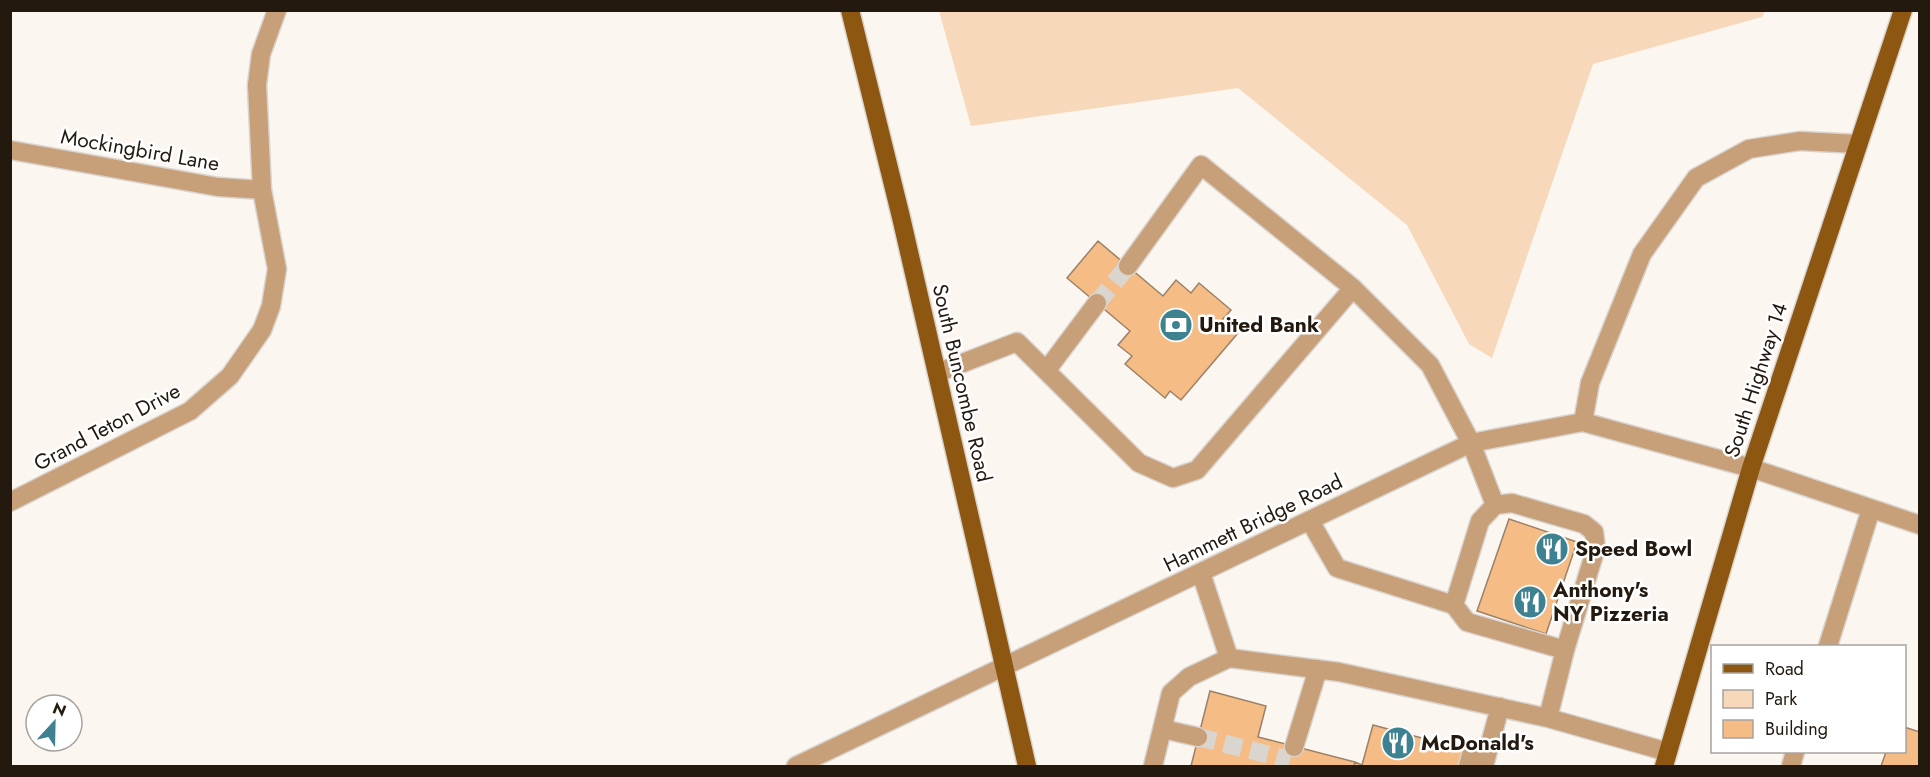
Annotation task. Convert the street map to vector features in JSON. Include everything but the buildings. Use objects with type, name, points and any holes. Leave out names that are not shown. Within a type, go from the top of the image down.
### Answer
[{"type":"main road","name":"South Buncombe Road","points":[[850,10],[1028,766]]},
{"type":"main road","name":"South Highway 14","points":[[1666,759],[1750,468],[1904,10]]},
{"type":"street","name":"Grand Teton Drive","points":[[10,502],[190,411],[230,376],[255,343],[271,306],[277,269],[262,190],[257,85],[261,54],[278,10]]},
{"type":"street","points":[[1583,422],[1590,383],[1642,254],[1696,178],[1749,149],[1800,141],[1858,144]]},
{"type":"street","name":"Mockingbird Lane","points":[[10,150],[218,187],[262,190]]},
{"type":"street","points":[[1128,266],[1201,165],[1353,288],[1430,365],[1471,444],[1495,505]]},
{"type":"street","points":[[937,373],[1017,342],[1139,463],[1173,478],[1197,470],[1353,288]]},
{"type":"street","points":[[1046,371],[1097,303]]},
{"type":"street","name":"Hammett Bridge Road","points":[[796,766],[1471,444],[1583,422],[1750,468],[1920,525]]},
{"type":"street","points":[[1454,605],[1480,521],[1495,505],[1512,503],[1584,524],[1594,532],[1596,548],[1564,650],[1548,718]]},
{"type":"street","points":[[1828,645],[1871,510]]},
{"type":"street","points":[[1310,521],[1337,568],[1454,605],[1467,622],[1564,650]]},
{"type":"street","points":[[1202,573],[1229,658]]},
{"type":"street","points":[[1153,766],[1171,693],[1189,677],[1229,658],[1318,669],[1548,718],[1666,759]]},
{"type":"street","points":[[1294,747],[1318,669]]},
{"type":"street","points":[[1468,766],[1472,754],[1486,758],[1500,707]]},
{"type":"street","points":[[1163,729],[1198,737]]},
{"type":"green space","points":[[939,10],[1765,11],[1762,17],[1593,64],[1492,358],[1469,344],[1407,225],[1238,88],[971,126]]},
{"type":"tunnel","points":[[1097,303],[1128,266]]},
{"type":"tunnel","points":[[1198,737],[1290,760]]},
{"type":"place","name":"United Bank","points":[[1176,325]]},
{"type":"place","name":"Speed Bowl","points":[[1552,549]]},
{"type":"place","name":"Anthony's NY Pizzeria","points":[[1530,602]]},
{"type":"place","name":"McDonald's","points":[[1398,743]]}]
